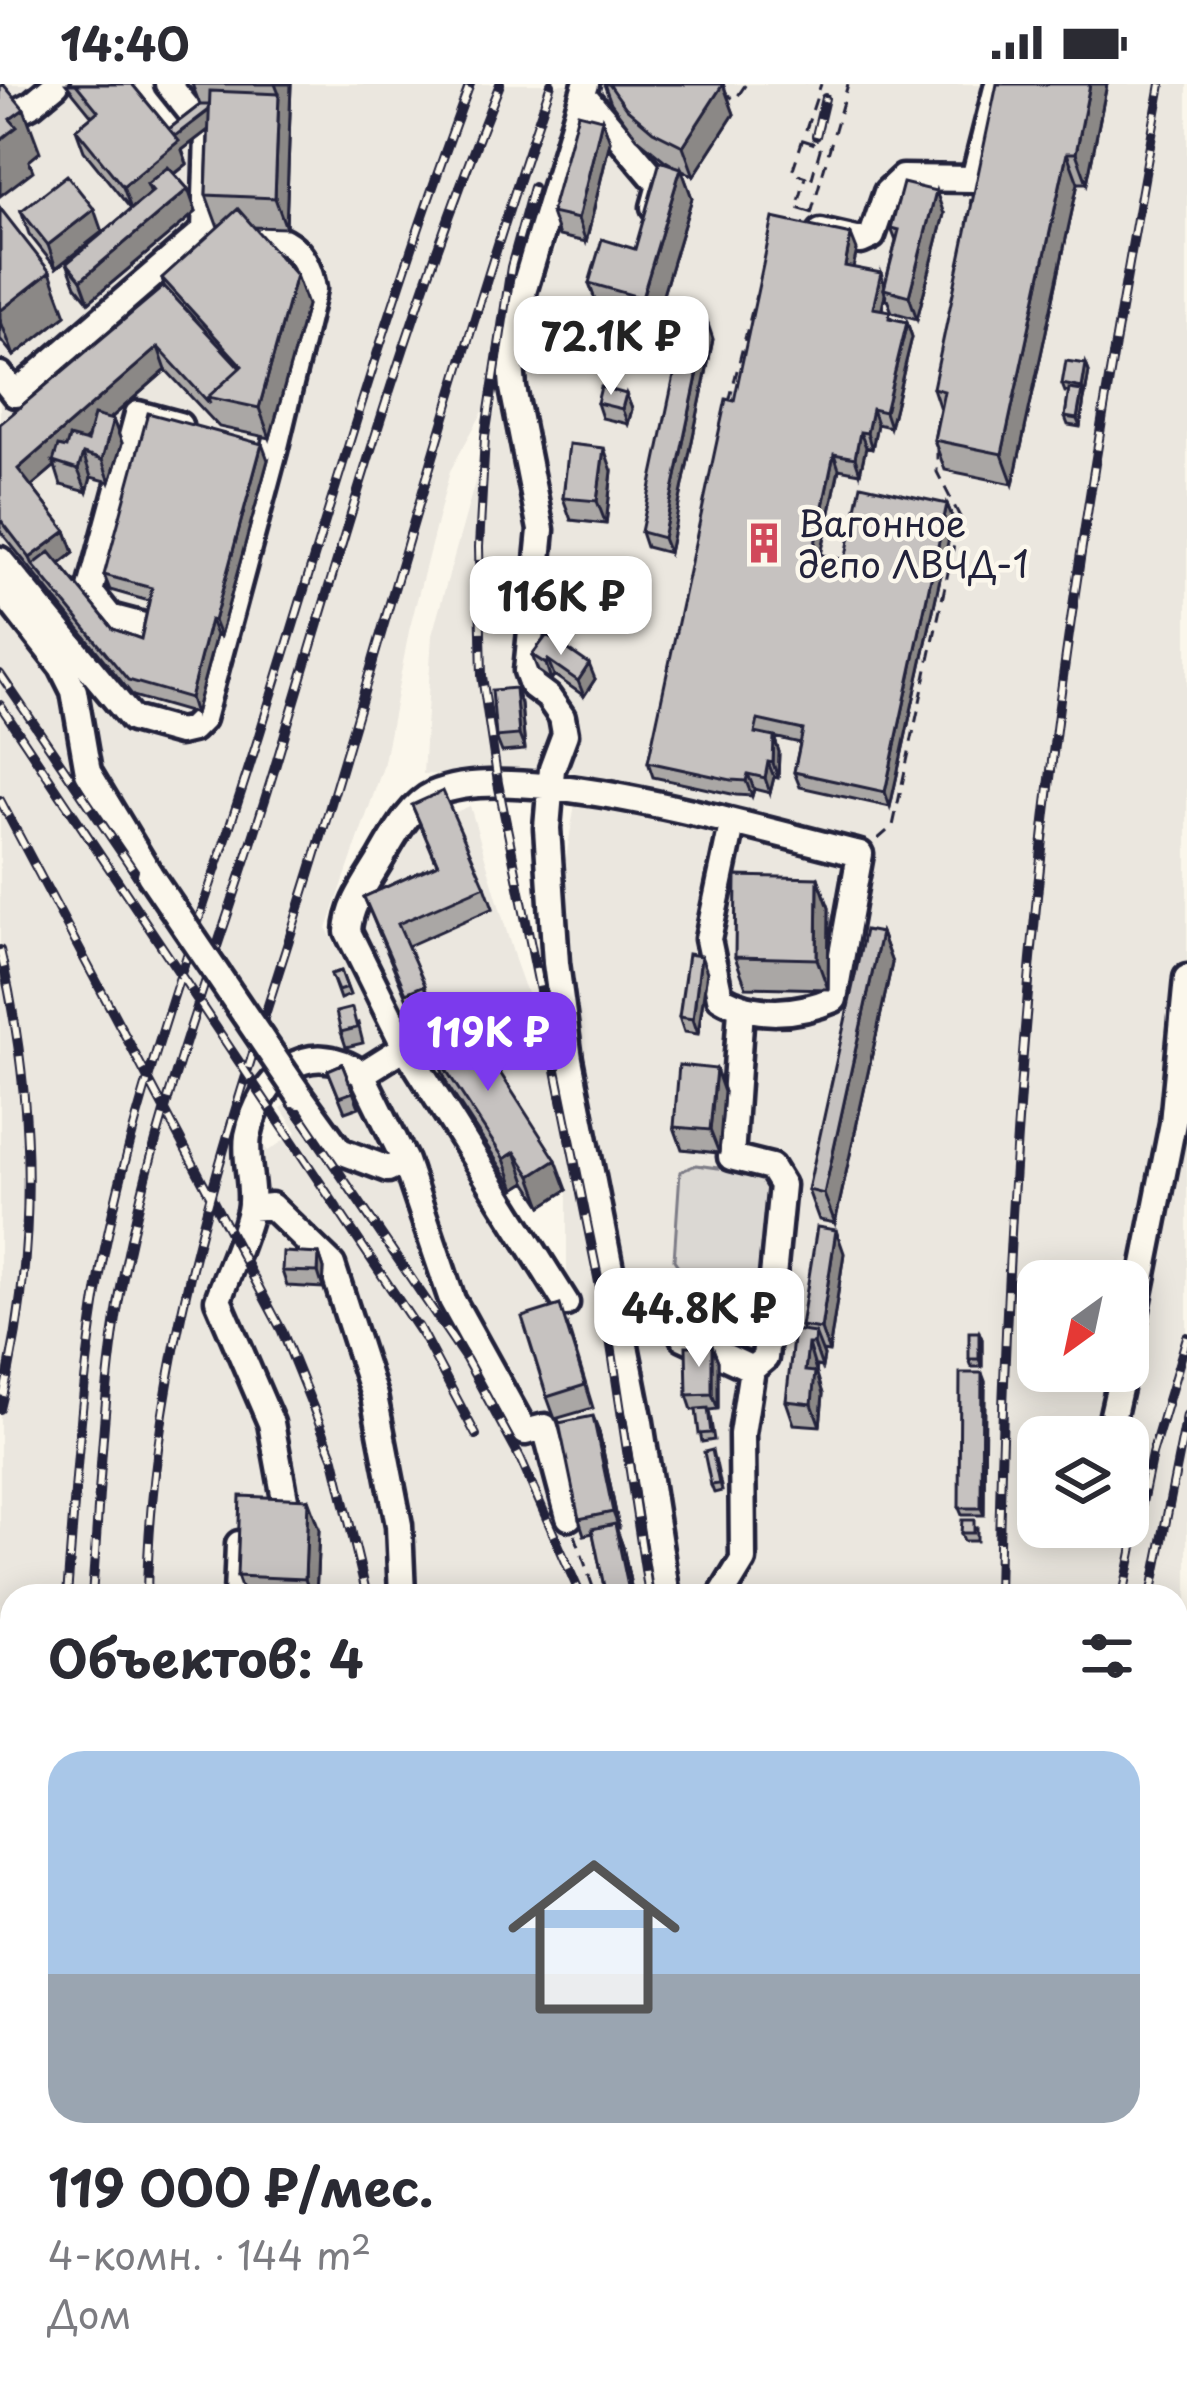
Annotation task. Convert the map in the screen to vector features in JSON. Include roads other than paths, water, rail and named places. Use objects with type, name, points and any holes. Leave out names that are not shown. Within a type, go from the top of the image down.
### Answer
[{"type":"street","points":[[0,121],[56,84]]},
{"type":"street","points":[[168,84],[208,134],[205,230]]},
{"type":"street","points":[[809,221],[866,240],[875,232],[887,192],[896,181],[974,179],[998,84]]},
{"type":"street","points":[[585,89],[660,185],[649,227]]},
{"type":"street","points":[[585,89],[521,299],[510,352],[512,388],[541,530],[527,671],[532,686],[548,697],[562,717],[565,734],[552,770],[547,828],[556,963],[569,1059],[636,1401],[666,1584]]},
{"type":"street","points":[[0,560],[132,719],[179,733],[192,729],[202,719],[263,448],[310,306],[309,267],[281,239],[263,233],[205,230],[9,393]]},
{"type":"street","points":[[145,626],[110,616],[90,592],[138,414],[206,433]]},
{"type":"street","points":[[0,588],[62,667],[74,691],[88,772],[150,875],[300,1096],[340,1150],[388,1168],[405,1161]]},
{"type":"street","points":[[566,1304],[404,1047],[348,932],[356,902],[420,802],[439,792],[498,783],[642,802],[860,854],[834,999],[805,1012],[741,1010],[720,997],[708,939],[732,825]]},
{"type":"street","points":[[1146,1260],[1173,1123],[1187,978]]},
{"type":"street","points":[[728,1584],[743,1560],[742,1434],[752,1369],[765,1358],[782,1185],[771,1167],[731,1157],[741,1010]]},
{"type":"street","points":[[362,1074],[404,1047]]},
{"type":"street","points":[[241,1584],[275,1510],[271,1423],[218,1300],[251,1208],[248,1137],[277,1075],[316,1058],[346,1064],[362,1074],[405,1161],[452,1300],[525,1432],[545,1427],[569,1517]]},
{"type":"street","points":[[251,1208],[271,1206],[332,1264],[374,1396],[399,1525],[401,1584]]},
{"type":"street","points":[[683,1337],[752,1369]]},
{"type":"railway","points":[[68,1584],[90,1338],[104,1253],[134,1127],[383,335],[470,84]]},
{"type":"railway","points":[[93,1584],[113,1338],[143,1190],[381,418],[437,250],[500,84]]},
{"type":"railway","points":[[148,1584],[165,1398],[208,1207],[461,362],[551,84]]},
{"type":"railway","points":[[998,1584],[1015,1166],[1042,844],[1091,491],[1161,84]]},
{"type":"railway","points":[[816,136],[825,98]]},
{"type":"railway","points":[[533,187],[511,267],[485,437],[479,547],[482,676],[498,783],[609,1332],[647,1584]]},
{"type":"railway","points":[[0,674],[466,1359],[520,1458],[576,1584]]},
{"type":"railway","points":[[0,705],[424,1338]]},
{"type":"railway","points":[[0,800],[282,1331],[334,1459],[364,1584]]},
{"type":"railway","points":[[0,950],[21,1064],[28,1180],[21,1295],[0,1409]]},
{"type":"railway","points":[[418,1326],[476,1435]]},
{"type":"railway","points":[[1125,1584],[1152,1454],[1187,1337]]},
{"type":"railway","points":[[1153,1584],[1187,1415]]},
{"type":"place","name":"Вагонное депо ЛВЧД-1","points":[[764,543]]}]
